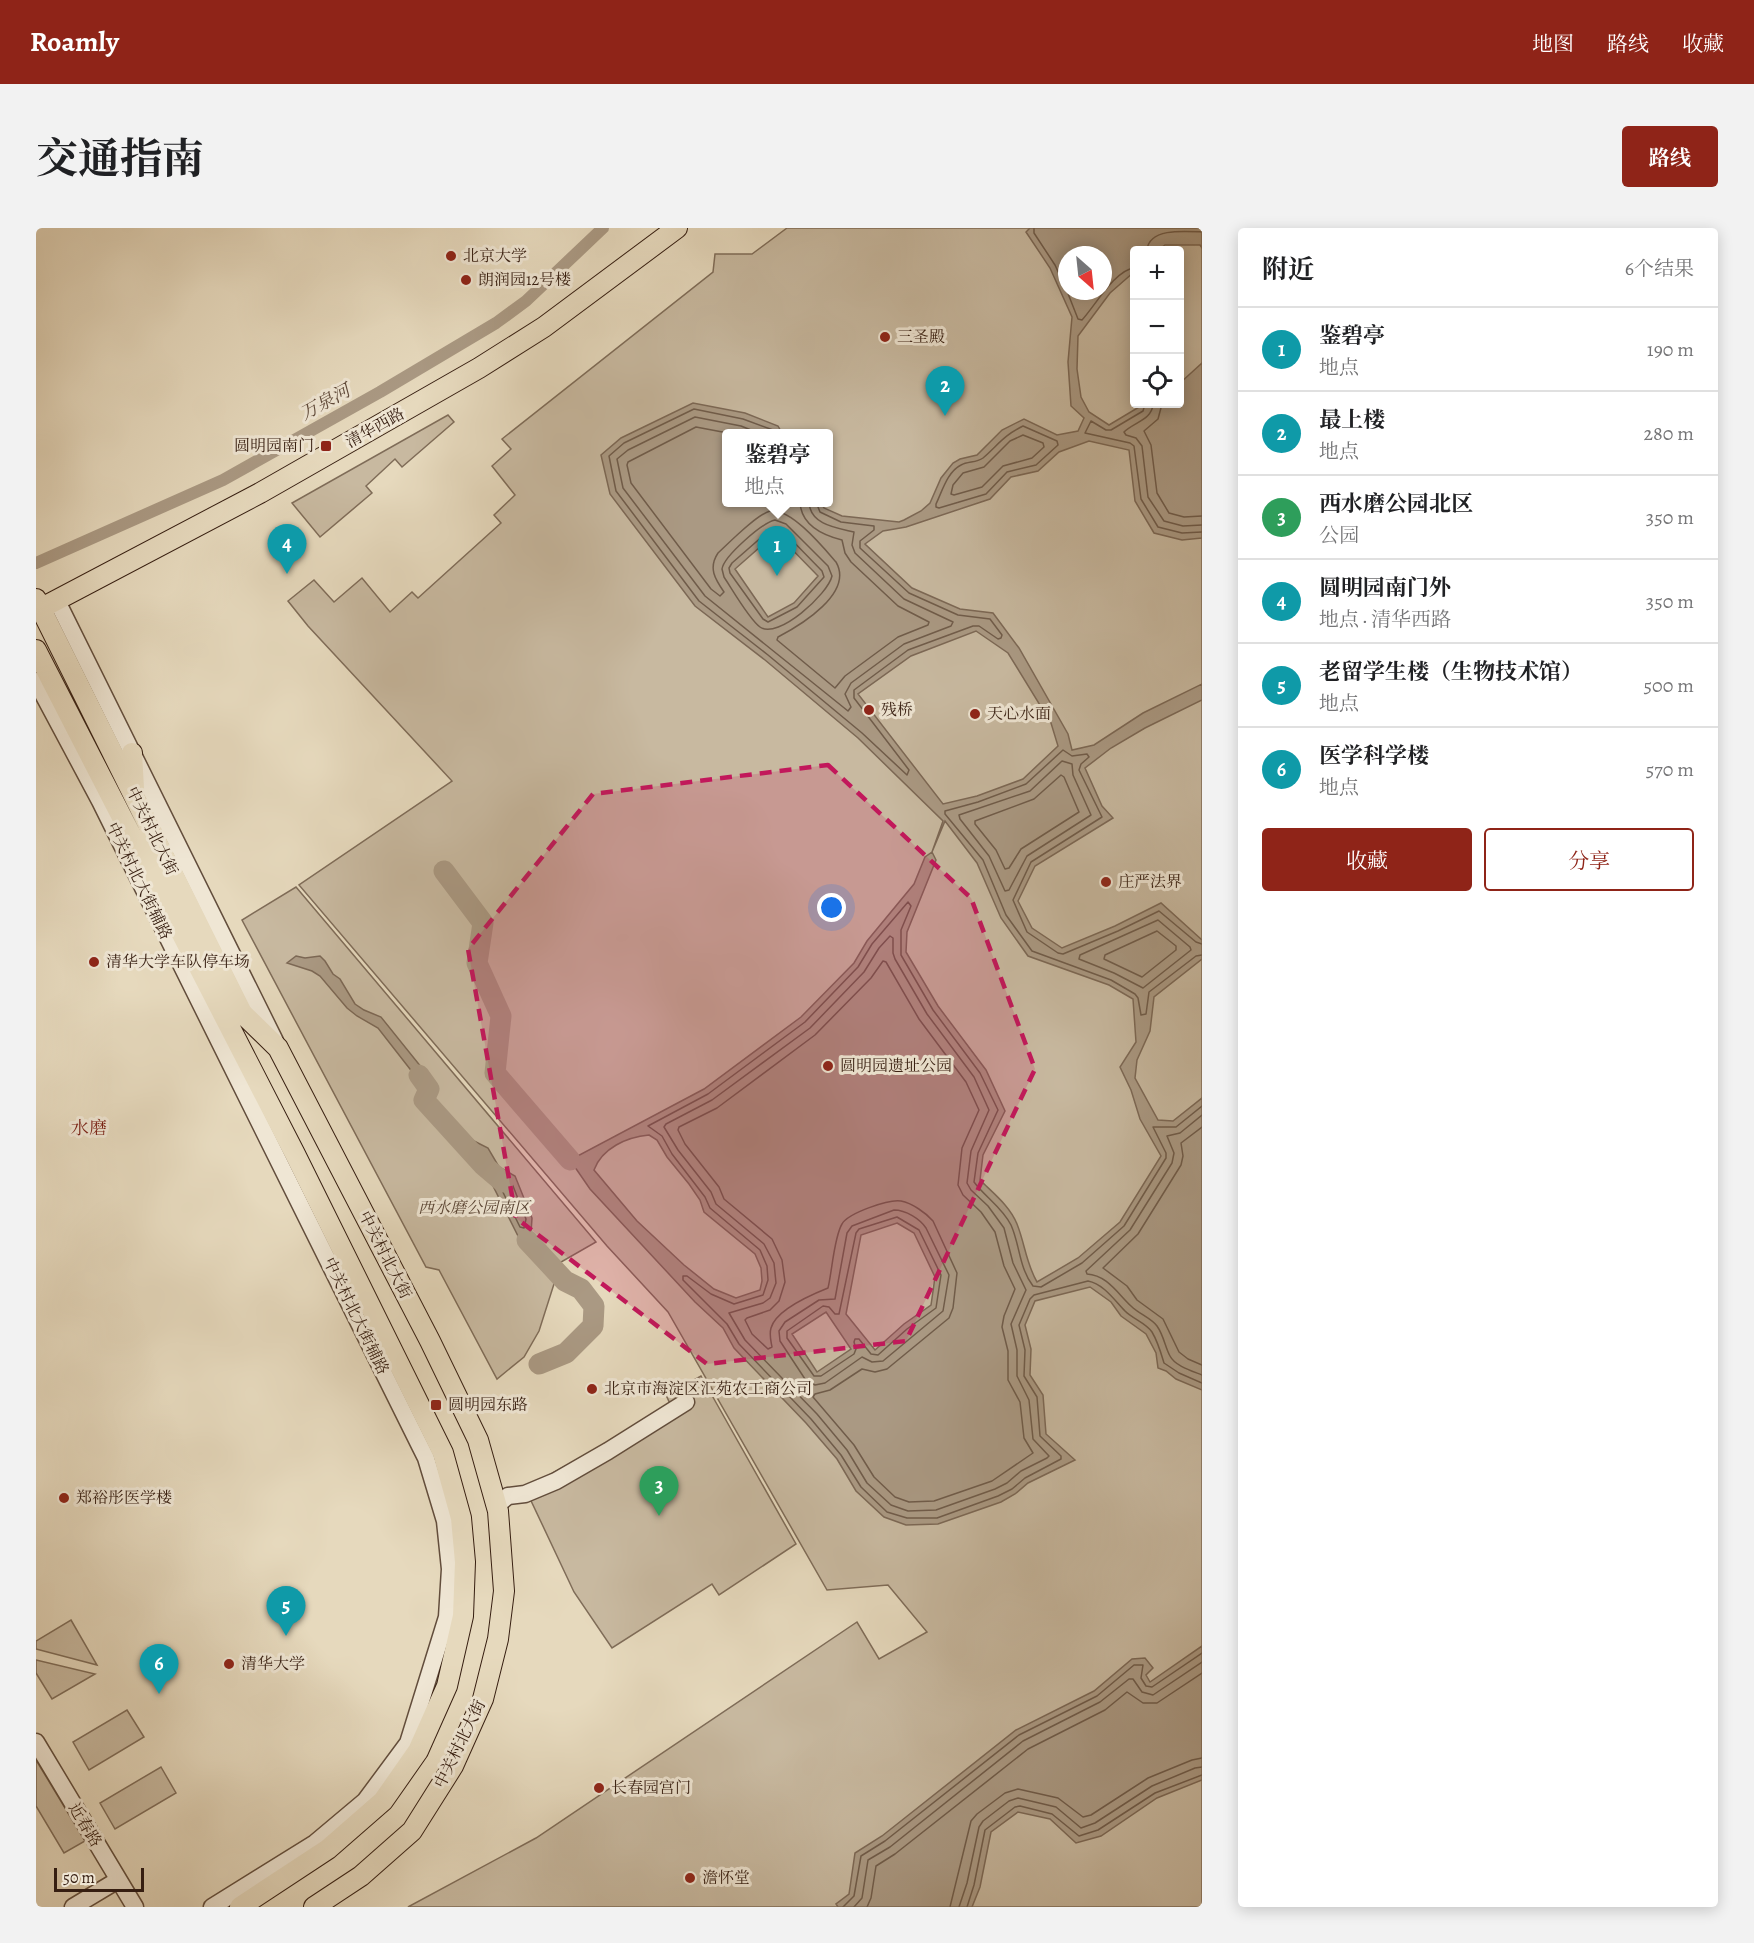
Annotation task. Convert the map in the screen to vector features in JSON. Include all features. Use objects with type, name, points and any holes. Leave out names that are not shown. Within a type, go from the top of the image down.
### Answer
[{"type":"main road","name":"清华西路","points":[[42,605],[260,493],[479,368],[544,327],[677,228]]},
{"type":"main road","name":"中关村北大街","points":[[42,605],[242,1013],[278,1048],[430,1341],[478,1440],[497,1505],[504,1591],[498,1639],[483,1699],[453,1766],[412,1831],[361,1876],[314,1907]]},
{"type":"main road","name":"中关村北大街","points":[[36,650],[295,1154],[443,1453],[460,1518],[465,1562],[463,1616],[447,1686],[418,1751],[383,1801],[328,1849],[240,1907]]},
{"type":"main road","points":[[132,753],[135,797]]},
{"type":"street","points":[[42,605],[132,753],[278,1048]]},
{"type":"street","name":"中关村北大街辅路","points":[[36,681],[100,801],[426,1458],[445,1521],[450,1569],[447,1617],[408,1743],[365,1801],[315,1843],[212,1907]]},
{"type":"street","points":[[497,1505],[507,1496],[525,1494],[556,1481],[686,1402]]},
{"type":"street","name":"近春路","points":[[36,1742],[135,1907]]},
{"type":"street","points":[[73,1907],[118,1880]]},
{"type":"highlighted area","points":[[828,765],[971,898],[1035,1069],[906,1341],[707,1364],[516,1218],[468,949],[593,794]]},
{"type":"green space","name":"圆明园遗址公园","points":[[787,228],[1202,228],[1202,1907],[408,1907],[536,1838],[857,1622],[879,1659],[927,1632],[888,1585],[827,1590],[668,1312],[607,1246],[299,885],[452,781],[308,626],[288,601],[314,580],[334,602],[362,578],[390,612],[412,592],[418,598],[501,523],[494,515],[515,495],[492,466],[511,449],[502,439],[713,272],[715,254],[752,254]]},
{"type":"green space","points":[[448,415],[454,422],[402,467],[395,459],[366,486],[372,493],[320,537],[292,503]]},
{"type":"green space","name":"西水磨公园南区","points":[[296,887],[596,1242],[561,1262],[539,1331],[524,1357],[497,1379],[439,1270],[426,1267],[242,920]]},
{"type":"green space","points":[[701,1376],[796,1544],[719,1595],[712,1584],[612,1648],[574,1592],[525,1488],[672,1408],[666,1395]]},
{"type":"green space","points":[[71,1620],[97,1665],[36,1649],[36,1641]]},
{"type":"green space","points":[[36,1660],[95,1674],[52,1699],[36,1673]]},
{"type":"green space","points":[[127,1710],[144,1737],[89,1770],[73,1742]]},
{"type":"green space","points":[[36,1760],[85,1841],[64,1853],[36,1806]]},
{"type":"green space","points":[[161,1767],[176,1793],[115,1829],[100,1803]]},
{"type":"water","points":[[1030,228],[1202,228],[1202,248],[1200,245],[1130,246],[1130,276],[1112,291],[1112,246],[1058,246],[1058,286],[1050,268],[1026,232]]},
{"type":"water","points":[[1064,300],[1105,300],[1078,336],[1077,369],[1081,397],[1089,412],[1109,425],[1137,408],[1184,408],[1184,379],[1202,363],[1202,538],[1182,540],[1154,533],[1135,501],[1129,450],[1089,441],[1059,452],[1038,471],[1011,477],[990,499],[906,527],[883,531],[865,544],[912,588],[960,609],[993,613],[1019,648],[1068,734],[1072,750],[1094,745],[1143,713],[1202,684],[1202,700],[1145,728],[1111,748],[1085,768],[1102,806],[1113,818],[1035,866],[1018,901],[1032,928],[1062,948],[1115,926],[1161,903],[1202,940],[1202,959],[1154,997],[1150,1031],[1137,1060],[1135,1078],[1158,1120],[1173,1121],[1202,1098],[1202,1390],[1158,1368],[1156,1353],[1146,1334],[1121,1316],[1111,1302],[1090,1287],[1035,1301],[1025,1325],[1031,1349],[1030,1375],[1043,1395],[1046,1434],[1075,1460],[1028,1483],[1001,1502],[938,1524],[906,1525],[884,1517],[856,1491],[837,1459],[806,1423],[734,1348],[723,1328],[695,1302],[590,1189],[570,1160],[704,1089],[801,1017],[854,963],[867,941],[914,884],[925,857],[932,852],[943,821],[858,738],[765,660],[695,606],[610,494],[601,455],[621,438],[693,403],[745,413],[778,426],[780,429],[722,429],[722,507],[823,507],[842,516],[899,522],[921,511],[930,503],[941,478],[953,463],[977,455],[1002,430],[1024,419],[1057,435],[1078,431],[1084,418],[1071,406],[1068,362],[1072,317]],"holes":[[[776,533],[818,576],[794,603],[768,617],[735,569]],[[976,631],[1008,653],[1051,723],[1058,746],[1023,779],[977,796],[943,804],[858,694],[911,656]],[[945,821],[977,863],[1001,918],[1028,956],[1109,985],[1133,999],[1136,1042],[1120,1067],[1131,1090],[1140,1119],[1161,1156],[1120,1222],[1078,1258],[1037,1282],[1030,1268],[1014,1217],[1001,1200],[980,1180],[983,1155],[1005,1111],[986,1070],[938,1006],[906,952],[907,932],[936,860],[932,852]],[[649,1135],[657,1140],[700,1200],[704,1212],[755,1254],[761,1268],[760,1290],[736,1298],[714,1289],[684,1265],[637,1221],[594,1170],[609,1150],[624,1141]],[[897,1223],[914,1233],[935,1277],[931,1305],[904,1324],[875,1350],[846,1314],[861,1235]],[[826,1312],[851,1349],[817,1372],[792,1334]]]},
{"type":"water","points":[[296,956],[305,958],[320,956],[333,974],[340,979],[355,1004],[381,1017],[434,1083],[434,1101],[457,1132],[467,1135],[488,1148],[499,1167],[515,1176],[532,1218],[531,1233],[546,1258],[543,1263],[528,1245],[520,1240],[479,1158],[465,1152],[422,1097],[424,1087],[378,1028],[347,1008],[320,976],[287,963]]},
{"type":"water","points":[[1202,1646],[1202,1780],[1157,1798],[1101,1836],[1076,1843],[1050,1819],[1018,1812],[991,1832],[980,1887],[972,1907],[838,1907],[836,1904],[849,1894],[855,1853],[882,1836],[1016,1730],[1094,1691],[1132,1659],[1145,1658],[1153,1668],[1146,1675],[1150,1682]]},
{"type":"waterway","name":"万泉河","points":[[36,563],[223,480],[380,392],[496,323],[526,301],[603,228]]},
{"type":"waterway","points":[[444,871],[483,923],[477,963],[501,1016],[495,1073],[570,1160]]},
{"type":"waterway","points":[[419,1075],[429,1089],[424,1100],[483,1165],[503,1182]]},
{"type":"waterway","points":[[527,1240],[565,1281],[581,1289],[594,1306],[593,1326],[566,1353],[539,1364]]},
{"type":"place","name":"北京大学","points":[[451,256]]},
{"type":"place","name":"朗润园12号楼","points":[[466,280]]},
{"type":"place","name":"三圣殿","points":[[885,337]]},
{"type":"place","name":"最上楼","points":[[945,416]]},
{"type":"place","name":"圆明园南门","points":[[326,446]]},
{"type":"place","name":"圆明园南门外","points":[[287,574]]},
{"type":"place","name":"鉴碧亭","points":[[777,576]]},
{"type":"place","name":"残桥","points":[[869,710]]},
{"type":"place","name":"天心水面","points":[[975,714]]},
{"type":"place","name":"庄严法界","points":[[1106,882]]},
{"type":"place","name":"清华大学车队停车场","points":[[94,962]]},
{"type":"place","name":"圆明园遗址公园","points":[[828,1066]]},
{"type":"place","name":"北京市海淀区汇苑农工商公司","points":[[592,1389]]},
{"type":"place","name":"圆明园东路","points":[[436,1405]]},
{"type":"place","name":"郑裕彤医学楼","points":[[64,1498]]},
{"type":"place","name":"西水磨公园北区","points":[[659,1516]]},
{"type":"place","name":"老留学生楼（生物技术馆）","points":[[286,1636]]},
{"type":"place","name":"清华大学","points":[[229,1664]]},
{"type":"place","name":"医学科学楼","points":[[159,1694]]},
{"type":"place","name":"长春园宫门","points":[[599,1788]]},
{"type":"place","name":"澹怀堂","points":[[690,1878]]},
{"type":"district","name":"水磨","points":[[89,1128]]}]
